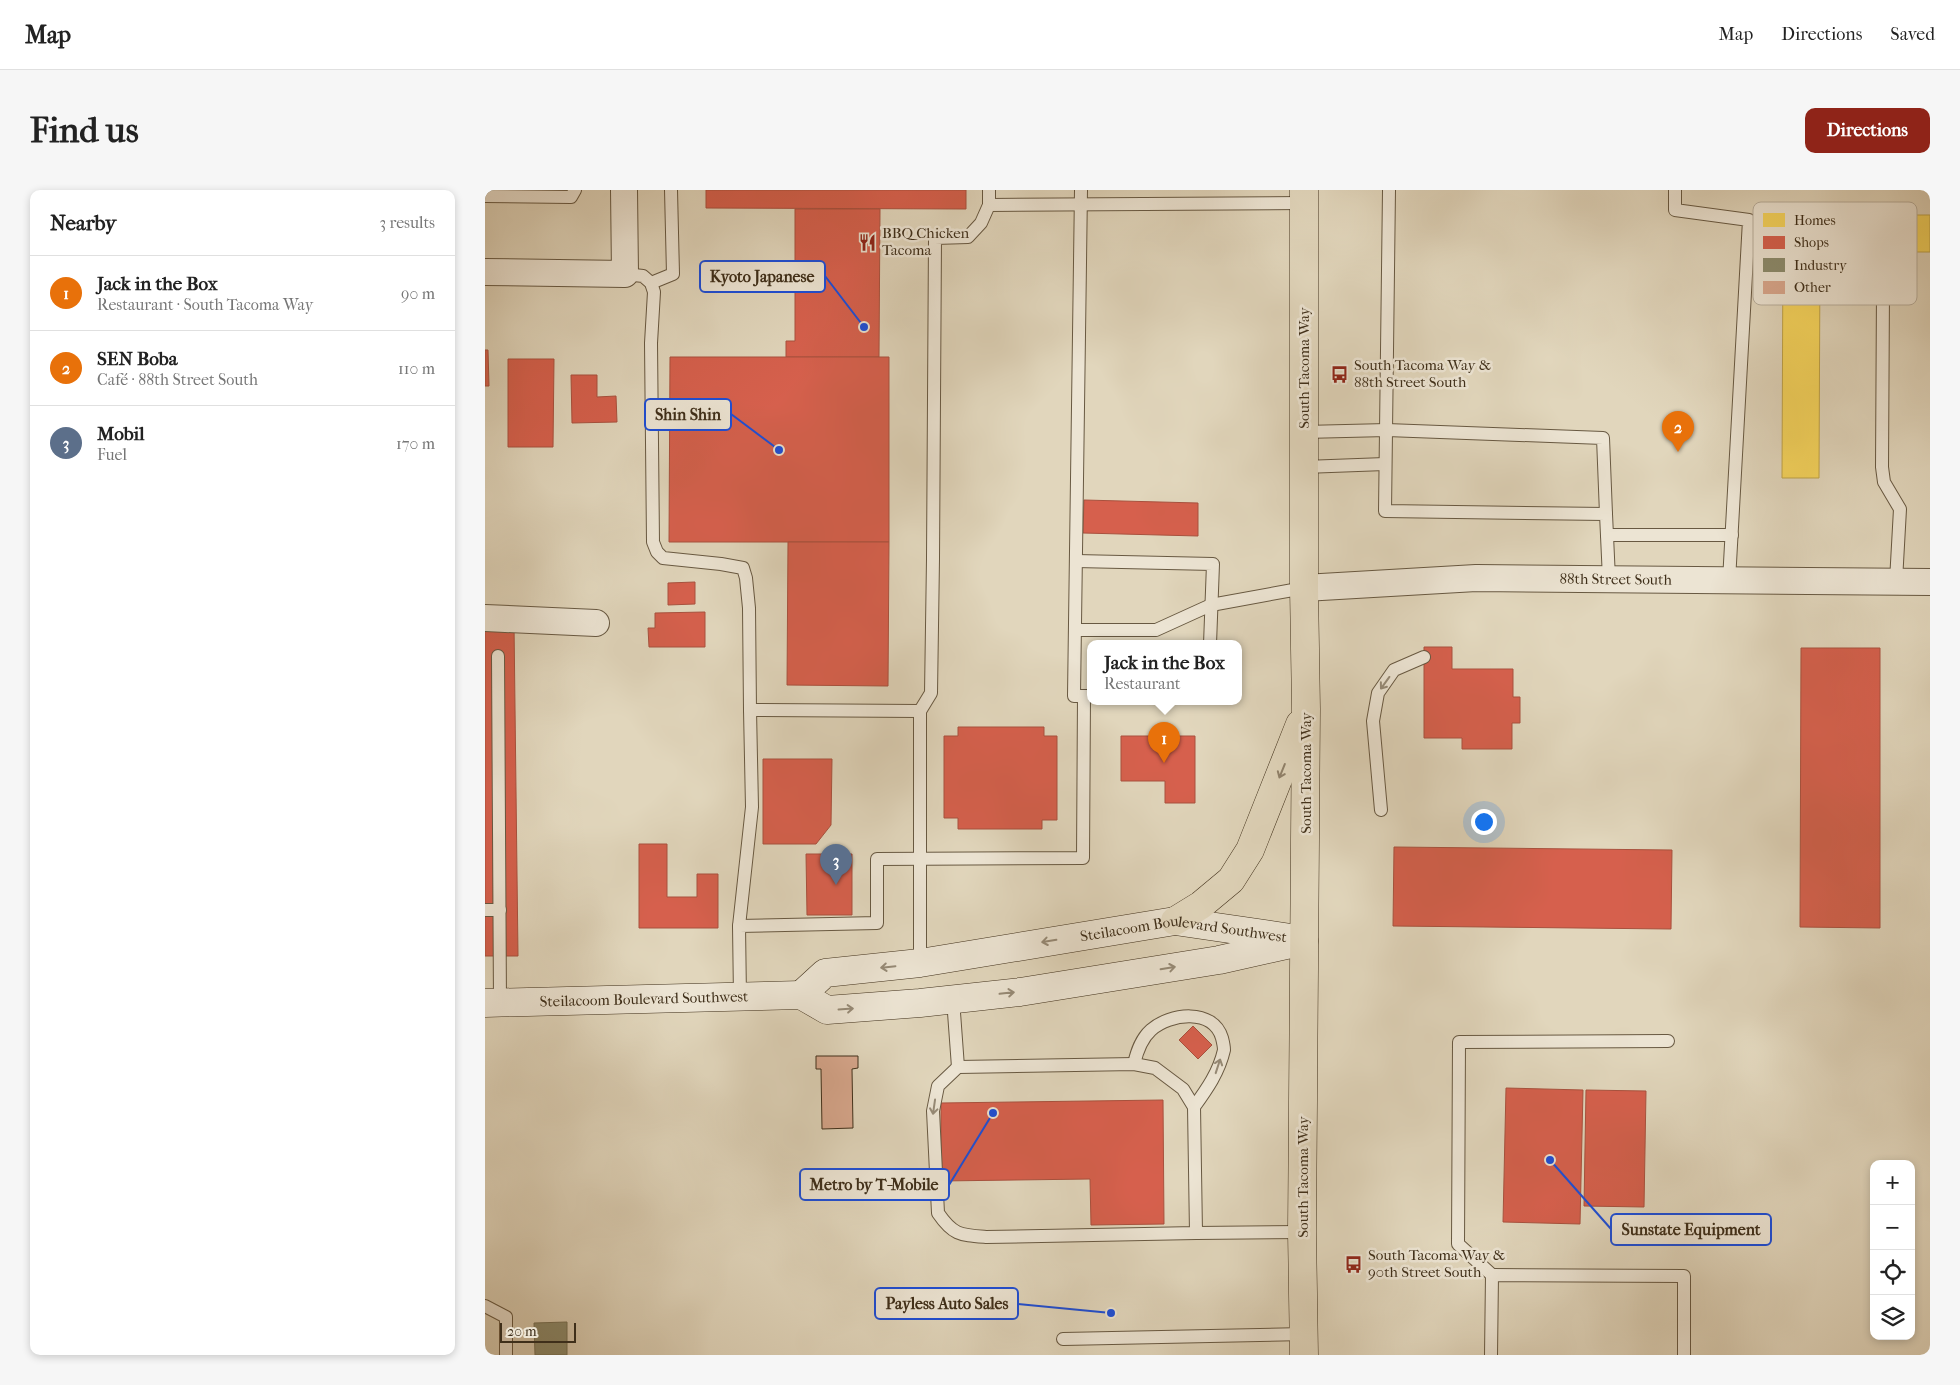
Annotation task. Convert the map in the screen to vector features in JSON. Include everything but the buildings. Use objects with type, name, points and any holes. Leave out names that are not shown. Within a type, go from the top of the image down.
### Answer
[{"type":"main road","name":"South Tacoma Way","points":[[1304,196],[1304,588],[1306,709],[1302,1232],[1304,1345]]},
{"type":"main road","points":[[1175,921],[1201,905],[1231,880],[1250,850],[1306,709]]},
{"type":"main road","name":"Steilacoom Boulevard Southwest","points":[[801,995],[825,973],[921,963],[1175,921],[1304,941]]},
{"type":"main road","name":"Steilacoom Boulevard Southwest","points":[[493,1003],[801,995],[827,1010],[1020,992],[1219,960],[1304,941]]},
{"type":"street","points":[[485,272],[625,274],[624,190]]},
{"type":"street","name":"88th Street South","points":[[1304,588],[1476,578],[1930,582]]},
{"type":"street","points":[[485,618],[596,623]]},
{"type":"lane","points":[[485,196],[571,197],[575,190]]},
{"type":"lane","points":[[651,283],[673,274],[671,190]]},
{"type":"lane","points":[[921,963],[921,712],[931,692],[935,238],[968,237],[981,223],[989,205],[989,190]]},
{"type":"lane","points":[[739,926],[877,923],[877,859],[1083,858],[1087,696],[1074,696],[1081,190]]},
{"type":"lane","points":[[1389,190],[1385,511],[1606,514]]},
{"type":"lane","points":[[1675,190],[1675,210],[1749,220],[1729,580]]},
{"type":"lane","points":[[989,205],[1080,204],[1304,196]]},
{"type":"lane","points":[[625,274],[643,276],[651,283],[654,292],[651,343],[653,542],[657,552],[663,558],[743,568],[747,578],[752,807],[739,926],[740,997]]},
{"type":"lane","points":[[1883,305],[1882,467],[1885,482],[1900,509],[1896,581]]},
{"type":"lane","points":[[1304,432],[1387,430],[1603,438],[1609,579]]},
{"type":"lane","points":[[1304,467],[1385,464]]},
{"type":"lane","points":[[1607,535],[1732,535]]},
{"type":"lane","points":[[1076,561],[1213,564],[1210,640]]},
{"type":"lane","points":[[1075,630],[1156,630],[1211,605],[1304,588]]},
{"type":"lane","points":[[493,1003],[499,910],[498,656]]},
{"type":"lane","points":[[1381,810],[1373,721],[1378,692],[1394,670],[1424,657]]},
{"type":"lane","points":[[750,710],[921,712]]},
{"type":"lane","points":[[485,910],[499,910]]},
{"type":"lane","points":[[953,999],[958,1067]]},
{"type":"lane","points":[[1133,1064],[1142,1040],[1159,1023],[1183,1016],[1195,1016],[1207,1020],[1220,1032],[1224,1048],[1215,1077],[1194,1107]]},
{"type":"lane","points":[[1668,1041],[1459,1042],[1458,1244],[1492,1274],[1684,1276],[1684,1355]]},
{"type":"lane","points":[[1196,1233],[1194,1107],[1183,1089],[1155,1068],[1133,1064],[958,1067],[938,1086],[933,1111],[938,1213],[947,1226],[961,1235],[986,1238],[1302,1232]]},
{"type":"lane","points":[[1491,1355],[1492,1274]]},
{"type":"lane","points":[[485,1306],[506,1317],[506,1355]]},
{"type":"lane","points":[[1063,1339],[1304,1345]]},
{"type":"place","name":"BBQ Chicken Tacoma","points":[[868,242]]},
{"type":"place","name":"Kyoto Japanese","points":[[864,327]]},
{"type":"place","name":"South Tacoma Way & 88th Street South","points":[[1340,374]]},
{"type":"place","name":"Shin Shin","points":[[779,450]]},
{"type":"place","name":"SEN Boba","points":[[1678,452]]},
{"type":"place","name":"Jack in the Box","points":[[1164,763]]},
{"type":"place","name":"Mobil","points":[[836,885]]},
{"type":"place","name":"Metro by T-Mobile","points":[[993,1113]]},
{"type":"place","name":"Sunstate Equipment","points":[[1550,1160]]},
{"type":"place","name":"South Tacoma Way & 90th Street South","points":[[1354,1264]]},
{"type":"place","name":"Payless Auto Sales","points":[[1111,1313]]}]
